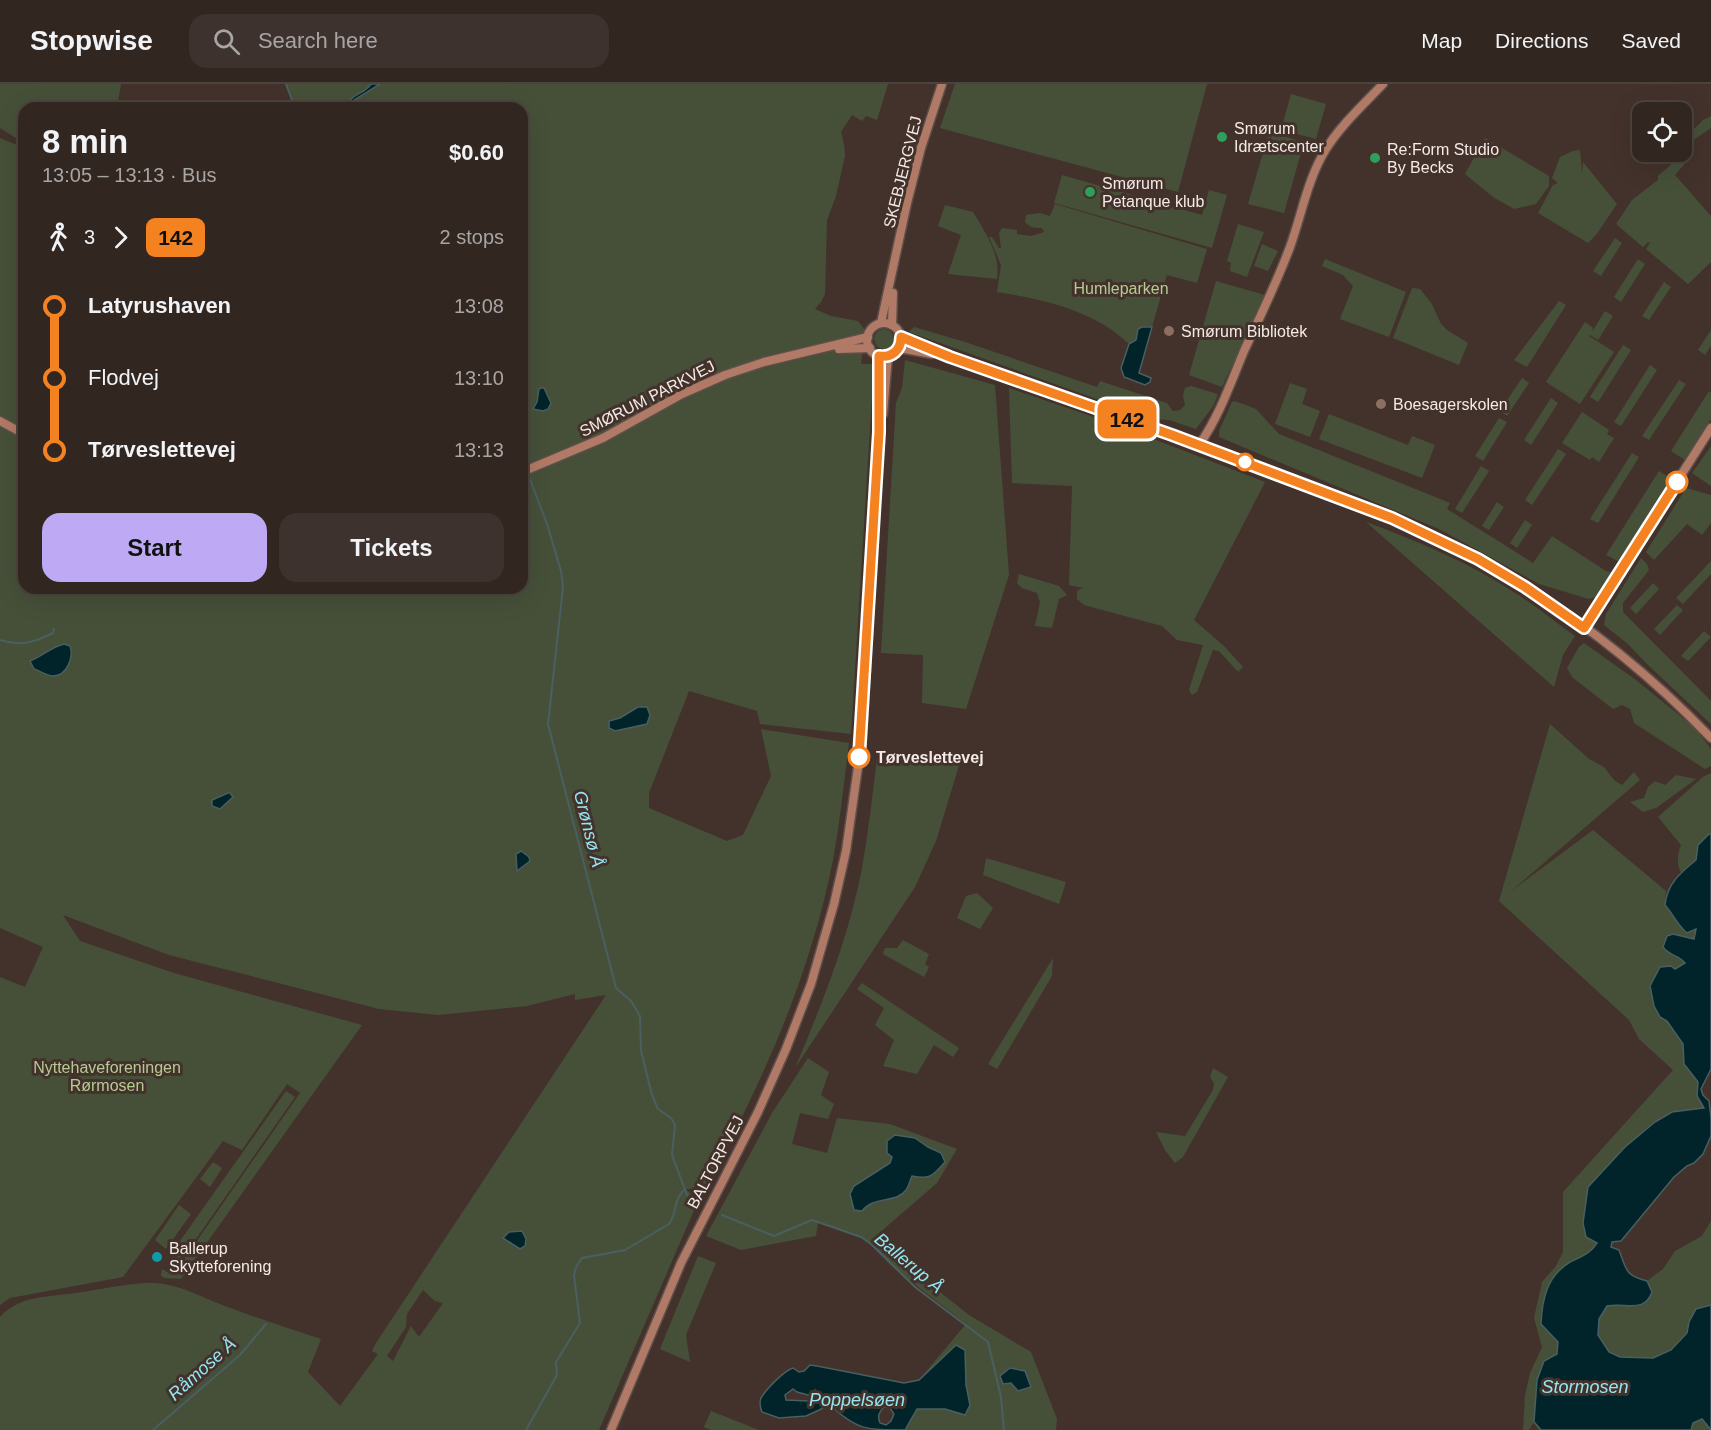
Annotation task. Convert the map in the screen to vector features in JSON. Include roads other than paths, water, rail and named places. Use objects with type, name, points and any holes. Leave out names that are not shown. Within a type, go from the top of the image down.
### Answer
[{"type":"street","name":"SKEBJERGVEJ","points":[[881,323],[921,148],[942,84]]},
{"type":"street","points":[[1199,445],[1206,436],[1226,393],[1286,257],[1305,193],[1314,172],[1326,149],[1341,128],[1383,84]]},
{"type":"street","name":"SKEBJERGVEJ","points":[[892,324],[894,269]]},
{"type":"street","points":[[881,323],[892,324],[901,337],[899,348],[894,353],[883,356],[870,348],[868,337],[872,328],[881,323]]},
{"type":"street","name":"SMØRUM PARKVEJ","points":[[528,470],[603,438],[682,394],[724,375],[764,362],[868,337]]},
{"type":"street","points":[[901,337],[950,357],[1361,505],[1445,542],[1525,587],[1629,661],[1711,738]]},
{"type":"street","name":"SMØRUM PARKVEJ","points":[[823,349],[870,348]]},
{"type":"street","points":[[899,348],[950,357]]},
{"type":"street","name":"BALTORPVEJ","points":[[611,1430],[685,1254],[758,1112],[786,1049],[811,984],[834,904],[846,851],[862,739],[883,356]]},
{"type":"street","points":[[0,421],[18,431]]},
{"type":"street","points":[[1584,628],[1711,428]]},
{"type":"water","points":[[371,84],[380,84],[349,102],[351,99]]},
{"type":"water","points":[[1152,327],[1139,373],[1151,378],[1150,382],[1145,385],[1124,377],[1121,368],[1129,344],[1136,340],[1138,329]]},
{"type":"water","points":[[541,388],[544,388],[551,403],[548,409],[543,411],[533,409]]},
{"type":"water","points":[[64,644],[70,646],[71,655],[62,673],[51,676],[34,669],[30,661]]},
{"type":"water","points":[[638,707],[647,707],[650,715],[647,724],[615,731],[609,728],[609,721],[620,718]]},
{"type":"water","points":[[228,793],[233,797],[220,809],[212,806],[212,800]]},
{"type":"water","name":"Stormosen","points":[[1711,834],[1711,1069],[1701,1089],[1709,1101],[1711,1136],[1703,1154],[1674,1177],[1621,1241],[1612,1242],[1611,1247],[1619,1250],[1628,1271],[1634,1277],[1647,1281],[1652,1292],[1649,1299],[1639,1305],[1607,1306],[1599,1319],[1598,1335],[1609,1352],[1620,1357],[1653,1358],[1671,1350],[1687,1333],[1689,1322],[1696,1309],[1711,1305],[1711,1430],[1702,1419],[1693,1423],[1691,1430],[1541,1430],[1534,1422],[1537,1380],[1544,1361],[1557,1354],[1558,1342],[1541,1324],[1543,1306],[1547,1289],[1556,1274],[1570,1262],[1589,1252],[1597,1243],[1586,1237],[1583,1223],[1588,1187],[1625,1147],[1655,1122],[1672,1112],[1704,1108],[1697,1096],[1698,1082],[1684,1064],[1683,1044],[1667,1021],[1660,1017],[1654,1006],[1650,986],[1660,967],[1671,966],[1675,969],[1685,963],[1663,947],[1667,936],[1673,934],[1694,939],[1696,929],[1687,933],[1684,930],[1665,905],[1666,898],[1671,885],[1696,860],[1698,845]]},
{"type":"water","points":[[521,851],[529,857],[530,861],[517,871],[516,854]]},
{"type":"water","points":[[895,1135],[915,1138],[941,1153],[945,1162],[928,1177],[912,1176],[906,1190],[897,1197],[873,1203],[862,1211],[854,1210],[850,1194],[854,1186],[890,1163],[892,1157],[887,1153],[887,1141]]},
{"type":"water","points":[[522,1231],[526,1239],[525,1246],[520,1249],[503,1238],[509,1232]]},
{"type":"water","name":"Poppelsøen","points":[[956,1345],[965,1350],[966,1385],[970,1405],[965,1415],[945,1409],[917,1409],[905,1430],[881,1430],[855,1424],[830,1405],[806,1416],[779,1418],[762,1412],[760,1405],[761,1398],[781,1376],[793,1368],[799,1372],[804,1371],[810,1365],[904,1383],[919,1380]],"holes":[[[793,1389],[808,1395],[815,1390],[817,1397],[808,1401],[786,1400],[785,1395]],[[884,1407],[890,1408],[894,1414],[886,1425],[880,1423],[879,1418]]]},
{"type":"water","points":[[1010,1368],[1025,1371],[1031,1387],[1018,1391],[1011,1383],[1003,1384],[1000,1376]]},
{"type":"waterway","name":"Grønsø Å","points":[[286,84],[293,102]]},
{"type":"waterway","name":"Grønsø Å","points":[[528,474],[547,524],[561,571],[563,587],[548,724],[616,988],[631,1001],[640,1016],[641,1051],[652,1095],[658,1109],[671,1118],[675,1125],[672,1155],[687,1195],[694,1202]]},
{"type":"waterway","points":[[0,640],[14,643],[27,642],[53,633],[54,629]]},
{"type":"waterway","points":[[526,1430],[557,1375],[556,1362],[580,1323],[574,1275],[576,1267],[582,1258],[625,1250],[669,1224],[678,1198],[685,1189]]},
{"type":"waterway","name":"Ballerup Å","points":[[722,1215],[774,1236],[812,1220],[861,1237],[871,1244],[915,1287],[988,1342],[1001,1397],[1004,1430]]},
{"type":"waterway","name":"Råmose Å","points":[[153,1430],[240,1355],[266,1324]]},
{"type":"place","name":"Smørum Idrætscenter","points":[[1222,137]]},
{"type":"place","name":"Re:Form Studio By Becks","points":[[1375,158]]},
{"type":"place","name":"Smørum Petanque klub","points":[[1090,192]]},
{"type":"place","name":"Smørum Bibliotek","points":[[1169,331]]},
{"type":"place","name":"Boesagerskolen","points":[[1381,404]]},
{"type":"place","name":"Tørveslettevej","points":[[859,757]]},
{"type":"place","name":"Ballerup Skytteforening","points":[[157,1257]]},
{"type":"park label","name":"Humleparken","points":[[1121,288]]},
{"type":"park label","name":"Nyttehaveforeningen Rørmosen","points":[[107,1076]]}]
